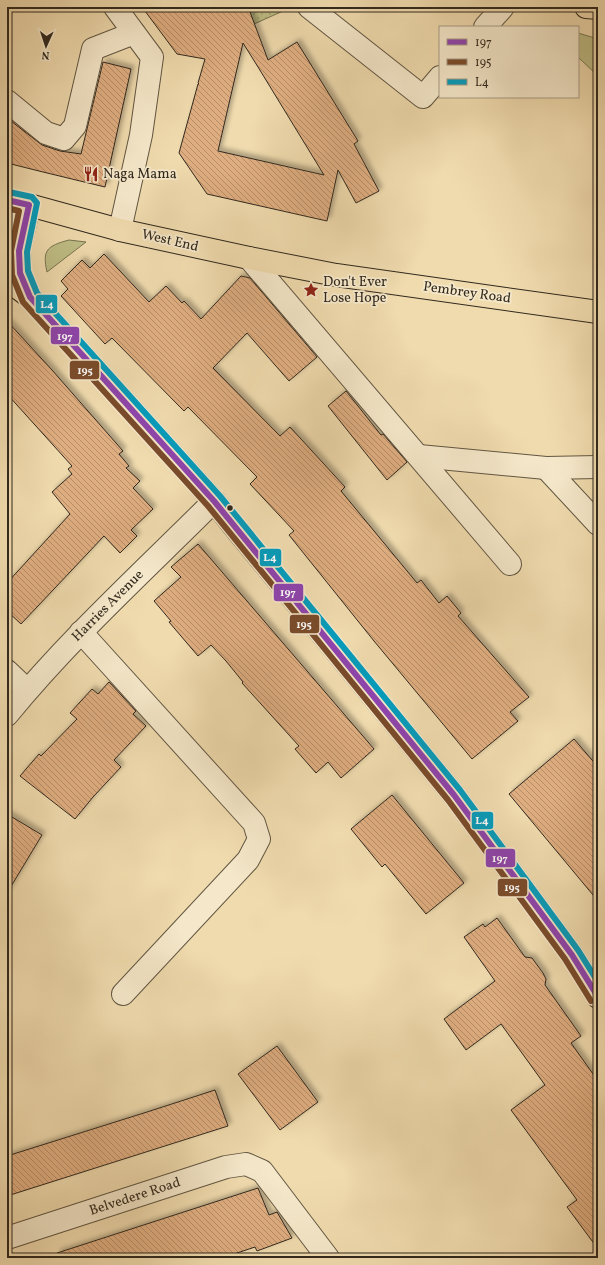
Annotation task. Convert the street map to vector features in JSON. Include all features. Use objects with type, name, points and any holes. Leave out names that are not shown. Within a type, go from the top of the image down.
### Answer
[{"type":"main road","points":[[586,7],[598,8]]},
{"type":"main road","name":"West End","points":[[7,200],[120,230],[336,275]]},
{"type":"main road","points":[[29,205],[19,251],[20,273],[30,297]]},
{"type":"main road","name":"Pembrey Road","points":[[336,275],[598,310]]},
{"type":"main road","points":[[7,280],[30,297],[214,501],[454,795],[572,955],[598,996]]},
{"type":"street","points":[[115,7],[152,57],[141,135],[120,230]]},
{"type":"street","points":[[309,7],[423,97],[439,79]]},
{"type":"street","points":[[486,26],[503,7]]},
{"type":"street","points":[[7,101],[46,133],[64,139],[75,126],[93,49],[134,33]]},
{"type":"street","points":[[249,258],[420,456],[510,564]]},
{"type":"street","points":[[420,456],[546,468],[598,467]]},
{"type":"street","points":[[546,468],[598,524]]},
{"type":"street","name":"Harries Avenue","points":[[7,715],[27,690],[82,632],[214,501]]},
{"type":"street","points":[[82,632],[254,823],[259,839],[248,860],[123,994]]},
{"type":"street","points":[[7,671],[27,690]]},
{"type":"street","name":"Belvedere Road","points":[[7,1238],[226,1167],[246,1164],[262,1171],[328,1258]]},
{"type":"shaded area","points":[[248,7],[292,7],[254,24]]},
{"type":"shaded area","points":[[579,33],[598,39],[598,76],[579,58]]},
{"type":"shaded area","points":[[69,240],[86,242],[47,272],[45,259],[48,250],[56,244]]},
{"type":"building","points":[[142,7],[251,7],[250,12],[268,60],[297,42],[358,141],[354,144],[379,191],[356,203],[338,170],[327,221],[207,194],[179,153],[205,59],[177,54]],"holes":[[[243,43],[324,175],[218,151]]]},
{"type":"building","points":[[103,62],[131,69],[105,187],[7,163],[7,118],[42,145],[60,151],[81,154]]},
{"type":"building","points":[[104,254],[149,302],[166,286],[182,303],[184,301],[201,319],[241,276],[250,278],[317,357],[289,381],[247,333],[213,368],[280,436],[290,427],[345,487],[341,491],[417,583],[421,580],[439,603],[447,596],[461,613],[458,616],[529,697],[510,712],[518,721],[472,759],[374,641],[289,535],[294,531],[250,484],[257,477],[188,407],[184,411],[112,338],[105,344],[61,296],[68,289],[61,281],[82,260],[90,268]]},
{"type":"building","points":[[7,321],[123,451],[119,454],[129,466],[126,468],[140,481],[133,488],[153,509],[131,530],[137,536],[120,553],[104,536],[21,624],[7,611],[7,583],[70,514],[52,492],[72,474],[68,469],[72,466],[7,394]]},
{"type":"building","points":[[346,391],[381,435],[383,434],[407,462],[387,480],[328,406]]},
{"type":"building","points":[[198,544],[374,749],[341,778],[328,762],[316,773],[295,749],[299,746],[242,683],[243,682],[226,661],[211,645],[198,656],[169,622],[171,621],[154,601],[181,577],[171,567]]},
{"type":"building","points":[[109,682],[136,711],[133,714],[146,726],[114,760],[121,767],[75,819],[20,776],[39,754],[41,756],[77,719],[70,713],[92,689],[98,694]]},
{"type":"building","points":[[574,739],[598,767],[598,901],[509,794]]},
{"type":"building","points":[[392,795],[464,883],[426,914],[385,864],[382,867],[351,829]]},
{"type":"building","points":[[7,814],[42,835],[7,893]]},
{"type":"building","points":[[497,918],[525,957],[532,958],[543,973],[546,979],[545,985],[581,1036],[571,1043],[598,1081],[598,1249],[567,1207],[577,1200],[511,1110],[545,1085],[501,1024],[466,1050],[444,1019],[495,981],[464,937],[483,924],[485,927]]},
{"type":"building","points":[[277,1046],[318,1102],[280,1130],[238,1074]]},
{"type":"building","points":[[215,1090],[228,1126],[7,1196],[7,1156]]},
{"type":"building","points":[[258,1188],[269,1215],[277,1212],[292,1238],[257,1251],[255,1247],[222,1258],[58,1258],[57,1253]]},
{"type":"transit line","name":"L4","points":[[9,192],[32,197],[37,203],[27,252],[28,271],[37,293],[220,496],[460,790],[578,950],[598,982]]},
{"type":"transit line","name":"197","points":[[7,200],[29,205],[19,251],[20,273],[30,297],[214,501],[454,795],[572,955],[598,997]]},
{"type":"transit line","name":"195","points":[[7,208],[19,211],[11,251],[12,275],[23,302],[208,506],[448,800],[565,959],[591,1001]]},
{"type":"place","name":"Naga Mama","points":[[91,174]]},
{"type":"place","name":"Don't Ever Lose Hope","points":[[311,290]]}]
